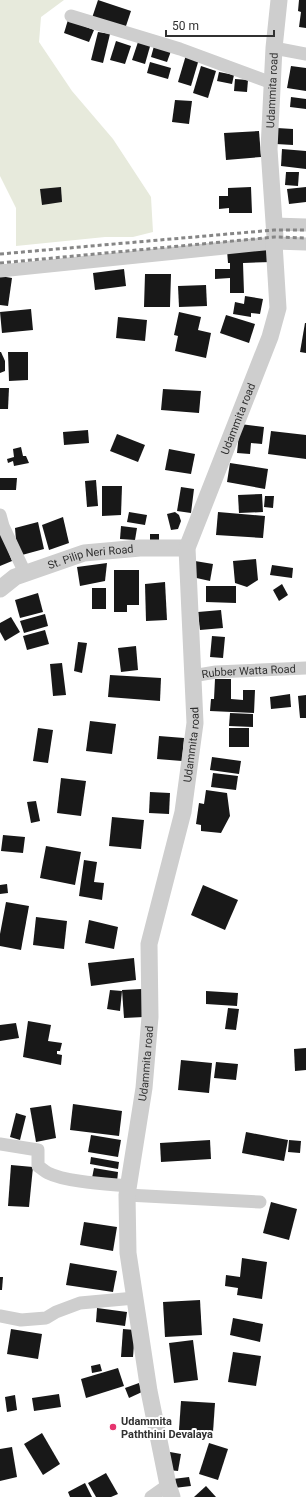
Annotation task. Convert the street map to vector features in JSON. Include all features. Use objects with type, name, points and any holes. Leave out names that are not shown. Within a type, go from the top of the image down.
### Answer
[{"type":"street","name":"Udammita road","points":[[170,1491],[149,1391],[128,1253],[128,1190],[144,1088],[150,1017],[148,944],[182,812],[194,723],[188,548],[270,338],[278,308],[274,243],[275,237],[268,149],[274,48],[279,0]]},
{"type":"street","points":[[71,16],[180,49],[272,83]]},
{"type":"street","points":[[274,48],[306,54]]},
{"type":"street","points":[[274,224],[306,224]]},
{"type":"street","points":[[0,271],[274,243],[306,244]]},
{"type":"street","points":[[0,515],[25,573]]},
{"type":"street","name":"St. Pilip Neri Road","points":[[0,589],[15,577],[84,553],[140,548],[188,548]]},
{"type":"street","name":"Rubber Watta Road","points":[[192,676],[216,672],[306,668]]},
{"type":"street","points":[[0,1144],[38,1150],[38,1166],[47,1173],[57,1176],[128,1190],[260,1202]]},
{"type":"street","points":[[0,1316],[21,1320],[46,1318],[80,1302],[135,1298]]},
{"type":"street","points":[[151,1497],[170,1491]]},
{"type":"shaded area","points":[[0,0],[64,0],[41,17],[39,42],[72,91],[113,139],[151,197],[153,232],[133,237],[105,237],[16,246],[16,208],[0,176]]},
{"type":"building","points":[[98,0],[131,11],[125,29],[92,18]]},
{"type":"building","points":[[299,0],[306,0],[306,28],[299,27],[301,12],[298,11]]},
{"type":"building","points":[[68,20],[94,30],[89,42],[64,33]]},
{"type":"building","points":[[98,32],[110,34],[103,63],[91,60]]},
{"type":"building","points":[[139,39],[151,43],[145,64],[132,60]]},
{"type":"building","points":[[116,41],[131,46],[125,64],[110,60]]},
{"type":"building","points":[[154,46],[171,51],[167,62],[151,57]]},
{"type":"building","points":[[186,55],[199,59],[191,86],[178,82]]},
{"type":"building","points":[[150,62],[171,68],[168,79],[147,73]]},
{"type":"building","points":[[201,66],[216,71],[208,98],[193,93]]},
{"type":"building","points":[[291,66],[306,68],[306,91],[287,88]]},
{"type":"building","points":[[219,72],[234,75],[232,84],[217,81]]},
{"type":"building","points":[[235,79],[248,80],[247,92],[234,91]]},
{"type":"building","points":[[291,97],[306,99],[306,109],[290,107]]},
{"type":"building","points":[[175,100],[192,101],[189,124],[172,122]]},
{"type":"building","points":[[277,128],[293,129],[293,145],[276,144]]},
{"type":"building","points":[[259,131],[261,157],[226,160],[224,133]]},
{"type":"building","points":[[282,149],[306,151],[306,169],[281,166]]},
{"type":"building","points":[[286,172],[299,172],[298,186],[285,185]]},
{"type":"building","points":[[61,187],[62,202],[42,205],[40,189]]},
{"type":"building","points":[[251,187],[252,213],[229,213],[229,208],[219,209],[219,196],[228,196],[228,188]]},
{"type":"building","points":[[306,187],[306,202],[289,204],[287,189]]},
{"type":"building","points":[[271,249],[272,262],[243,263],[244,293],[230,293],[230,278],[215,279],[215,269],[230,269],[227,250]]},
{"type":"building","points":[[124,269],[126,286],[95,290],[93,273]]},
{"type":"building","points":[[145,274],[171,274],[170,307],[144,307]]},
{"type":"building","points":[[0,276],[12,278],[8,306],[0,305]]},
{"type":"building","points":[[206,285],[207,306],[179,307],[178,286]]},
{"type":"building","points":[[245,296],[263,299],[260,314],[251,313],[251,317],[233,314],[235,302],[244,304]]},
{"type":"building","points":[[31,309],[33,330],[2,333],[0,312]]},
{"type":"building","points":[[179,312],[201,317],[198,330],[211,333],[206,358],[175,351],[178,336],[174,335]]},
{"type":"building","points":[[226,315],[255,324],[249,343],[220,333]]},
{"type":"building","points":[[118,317],[147,320],[145,341],[116,338]]},
{"type":"building","points":[[306,323],[306,353],[300,352]]},
{"type":"building","points":[[0,352],[5,361],[5,371],[0,373]]},
{"type":"building","points":[[8,352],[28,352],[28,380],[9,381]]},
{"type":"building","points":[[0,388],[9,388],[8,409],[0,409]]},
{"type":"building","points":[[163,389],[201,391],[199,413],[161,410]]},
{"type":"building","points":[[240,424],[264,427],[262,444],[251,443],[250,454],[237,453]]},
{"type":"building","points":[[88,430],[89,443],[64,445],[63,432]]},
{"type":"building","points":[[271,431],[306,435],[306,459],[268,454]]},
{"type":"building","points":[[117,434],[145,445],[138,462],[110,451]]},
{"type":"building","points":[[21,447],[23,456],[26,456],[29,463],[14,466],[13,461],[8,463],[7,459],[14,457],[13,449]]},
{"type":"building","points":[[169,449],[195,454],[191,474],[165,470]]},
{"type":"building","points":[[230,463],[268,469],[265,489],[227,482]]},
{"type":"building","points":[[0,478],[17,478],[16,490],[0,490]]},
{"type":"building","points":[[96,480],[98,506],[87,507],[85,481]]},
{"type":"building","points":[[102,486],[122,486],[121,515],[102,516]]},
{"type":"building","points":[[181,487],[194,489],[191,513],[177,511]]},
{"type":"building","points":[[262,494],[263,512],[239,513],[238,495]]},
{"type":"building","points":[[265,496],[274,496],[273,508],[264,507]]},
{"type":"building","points":[[129,512],[147,515],[145,525],[127,522]]},
{"type":"building","points":[[175,512],[179,515],[181,521],[178,529],[171,530],[167,514]]},
{"type":"building","points":[[218,512],[265,516],[263,538],[216,535]]},
{"type":"building","points":[[63,517],[69,543],[49,550],[42,525]]},
{"type":"building","points":[[38,522],[44,549],[22,555],[16,540],[15,528]]},
{"type":"building","points":[[121,526],[137,528],[135,540],[120,539]]},
{"type":"building","points":[[0,529],[12,561],[0,566]]},
{"type":"building","points":[[150,534],[159,534],[159,541],[150,541]]},
{"type":"building","points":[[256,559],[258,580],[247,587],[235,583],[233,561]]},
{"type":"building","points":[[195,561],[213,564],[210,581],[192,577]]},
{"type":"building","points":[[107,563],[105,581],[80,586],[77,567]]},
{"type":"building","points":[[272,565],[293,568],[292,578],[270,575]]},
{"type":"building","points":[[114,570],[139,570],[139,605],[127,605],[127,612],[114,612]]},
{"type":"building","points":[[165,582],[167,620],[146,621],[145,584]]},
{"type":"building","points":[[282,584],[288,595],[279,601],[273,590]]},
{"type":"building","points":[[206,586],[236,586],[236,603],[206,602]]},
{"type":"building","points":[[92,588],[106,588],[106,609],[92,609]]},
{"type":"building","points":[[38,593],[43,612],[20,618],[15,600]]},
{"type":"building","points":[[221,610],[223,628],[200,630],[198,612]]},
{"type":"building","points":[[45,614],[48,626],[24,633],[20,621]]},
{"type":"building","points":[[11,617],[20,632],[5,641],[0,632],[0,623]]},
{"type":"building","points":[[45,630],[49,644],[27,650],[23,636]]},
{"type":"building","points":[[212,636],[225,637],[223,658],[210,657]]},
{"type":"building","points":[[78,642],[87,643],[82,673],[74,671]]},
{"type":"building","points":[[136,646],[138,670],[121,672],[118,648]]},
{"type":"building","points":[[62,663],[66,695],[53,696],[50,664]]},
{"type":"building","points":[[110,675],[161,678],[160,701],[108,697]]},
{"type":"building","points":[[215,679],[231,679],[231,699],[243,700],[243,690],[255,690],[254,713],[210,711],[211,699],[214,699]]},
{"type":"building","points":[[290,694],[291,707],[271,709],[270,697]]},
{"type":"building","points":[[306,695],[306,718],[300,718],[298,696]]},
{"type":"building","points":[[230,713],[253,714],[253,727],[229,726]]},
{"type":"building","points":[[90,721],[116,724],[112,754],[86,751]]},
{"type":"building","points":[[38,728],[53,730],[48,763],[33,761]]},
{"type":"building","points":[[229,728],[249,728],[249,747],[229,747]]},
{"type":"building","points":[[159,736],[184,738],[182,761],[157,759]]},
{"type":"building","points":[[212,757],[241,761],[239,774],[210,770]]},
{"type":"building","points":[[213,773],[238,776],[236,790],[211,787]]},
{"type":"building","points":[[61,778],[86,781],[81,816],[57,813]]},
{"type":"building","points":[[206,790],[227,793],[230,816],[221,833],[201,831],[201,825],[196,824],[199,803],[204,804]]},
{"type":"building","points":[[150,792],[170,793],[169,814],[149,813]]},
{"type":"building","points":[[36,801],[40,821],[31,823],[27,802]]},
{"type":"building","points":[[112,817],[144,820],[141,849],[109,846]]},
{"type":"building","points":[[3,835],[25,837],[23,853],[1,851]]},
{"type":"building","points":[[46,846],[81,852],[75,885],[40,878]]},
{"type":"building","points":[[84,860],[97,862],[94,882],[104,883],[102,900],[79,896]]},
{"type":"building","points":[[7,884],[8,893],[0,894],[0,885]]},
{"type":"building","points":[[203,885],[238,900],[225,930],[191,915]]},
{"type":"building","points":[[6,902],[29,906],[21,950],[0,946],[0,934]]},
{"type":"building","points":[[36,917],[67,921],[64,949],[33,945]]},
{"type":"building","points":[[89,920],[118,927],[114,949],[85,943]]},
{"type":"building","points":[[134,958],[136,980],[91,986],[88,963]]},
{"type":"building","points":[[142,989],[144,1017],[124,1018],[122,990]]},
{"type":"building","points":[[110,990],[122,991],[120,1011],[107,1009]]},
{"type":"building","points":[[206,991],[238,993],[237,1006],[206,1004]]},
{"type":"building","points":[[228,1008],[239,1009],[236,1030],[225,1029]]},
{"type":"building","points":[[28,1021],[51,1025],[48,1041],[62,1043],[60,1051],[57,1051],[57,1054],[62,1055],[61,1065],[23,1057]]},
{"type":"building","points":[[16,1023],[19,1038],[0,1041],[0,1025]]},
{"type":"building","points":[[306,1048],[306,1070],[295,1071],[294,1049]]},
{"type":"building","points":[[181,1060],[212,1063],[209,1093],[178,1090]]},
{"type":"building","points":[[216,1062],[238,1064],[236,1080],[214,1078]]},
{"type":"building","points":[[73,1104],[122,1111],[119,1136],[70,1130]]},
{"type":"building","points":[[51,1105],[56,1138],[36,1142],[30,1108]]},
{"type":"building","points":[[16,1113],[26,1116],[20,1140],[10,1137]]},
{"type":"building","points":[[246,1132],[288,1140],[284,1161],[242,1153]]},
{"type":"building","points":[[91,1135],[121,1140],[118,1157],[88,1152]]},
{"type":"building","points":[[210,1140],[211,1159],[161,1162],[160,1143]]},
{"type":"building","points":[[289,1140],[301,1141],[300,1153],[288,1152]]},
{"type":"building","points":[[91,1157],[119,1162],[118,1169],[90,1164]]},
{"type":"building","points":[[11,1165],[33,1167],[29,1207],[8,1206]]},
{"type":"building","points":[[94,1168],[118,1172],[117,1182],[92,1178]]},
{"type":"building","points":[[271,1202],[297,1209],[289,1240],[263,1233]]},
{"type":"building","points":[[84,1222],[117,1227],[113,1251],[80,1245]]},
{"type":"building","points":[[242,1258],[267,1262],[262,1299],[237,1295],[238,1288],[225,1286],[226,1275],[240,1277]]},
{"type":"building","points":[[70,1263],[117,1271],[113,1292],[66,1285]]},
{"type":"building","points":[[0,1277],[3,1277],[2,1290],[0,1290]]},
{"type":"building","points":[[200,1300],[202,1335],[165,1337],[163,1302]]},
{"type":"building","points":[[97,1308],[127,1312],[125,1326],[96,1322]]},
{"type":"building","points":[[233,1318],[263,1324],[260,1342],[230,1335]]},
{"type":"building","points":[[11,1329],[42,1334],[38,1359],[7,1354]]},
{"type":"building","points":[[123,1329],[135,1330],[133,1357],[121,1357]]},
{"type":"building","points":[[193,1340],[198,1380],[174,1383],[169,1343]]},
{"type":"building","points":[[233,1352],[261,1356],[256,1386],[228,1382]]},
{"type":"building","points":[[100,1364],[102,1371],[92,1373],[91,1366]]},
{"type":"building","points":[[118,1368],[124,1386],[86,1398],[81,1379]]},
{"type":"building","points":[[139,1383],[142,1392],[129,1398],[125,1388]]},
{"type":"building","points":[[59,1394],[61,1407],[34,1411],[32,1398]]},
{"type":"building","points":[[15,1395],[17,1410],[7,1412],[5,1397]]},
{"type":"building","points":[[181,1401],[215,1403],[213,1432],[179,1430]]},
{"type":"building","points":[[42,1433],[60,1464],[43,1475],[24,1444]]},
{"type":"building","points":[[209,1443],[228,1449],[218,1480],[199,1474]]},
{"type":"building","points":[[12,1447],[17,1477],[0,1481],[0,1449]]},
{"type":"building","points":[[170,1452],[181,1454],[178,1471],[168,1470]]},
{"type":"building","points":[[106,1473],[118,1494],[111,1497],[96,1497],[88,1483]]},
{"type":"building","points":[[189,1477],[191,1486],[174,1488],[173,1479]]},
{"type":"building","points":[[85,1483],[92,1497],[70,1497],[68,1492]]},
{"type":"building","points":[[206,1486],[216,1497],[194,1497]]},
{"type":"railway","points":[[0,254],[274,230],[306,230]]},
{"type":"railway","points":[[0,263],[275,237],[306,238]]},
{"type":"place","name":"Udammita Paththini Devalaya","points":[[113,1427]]}]
